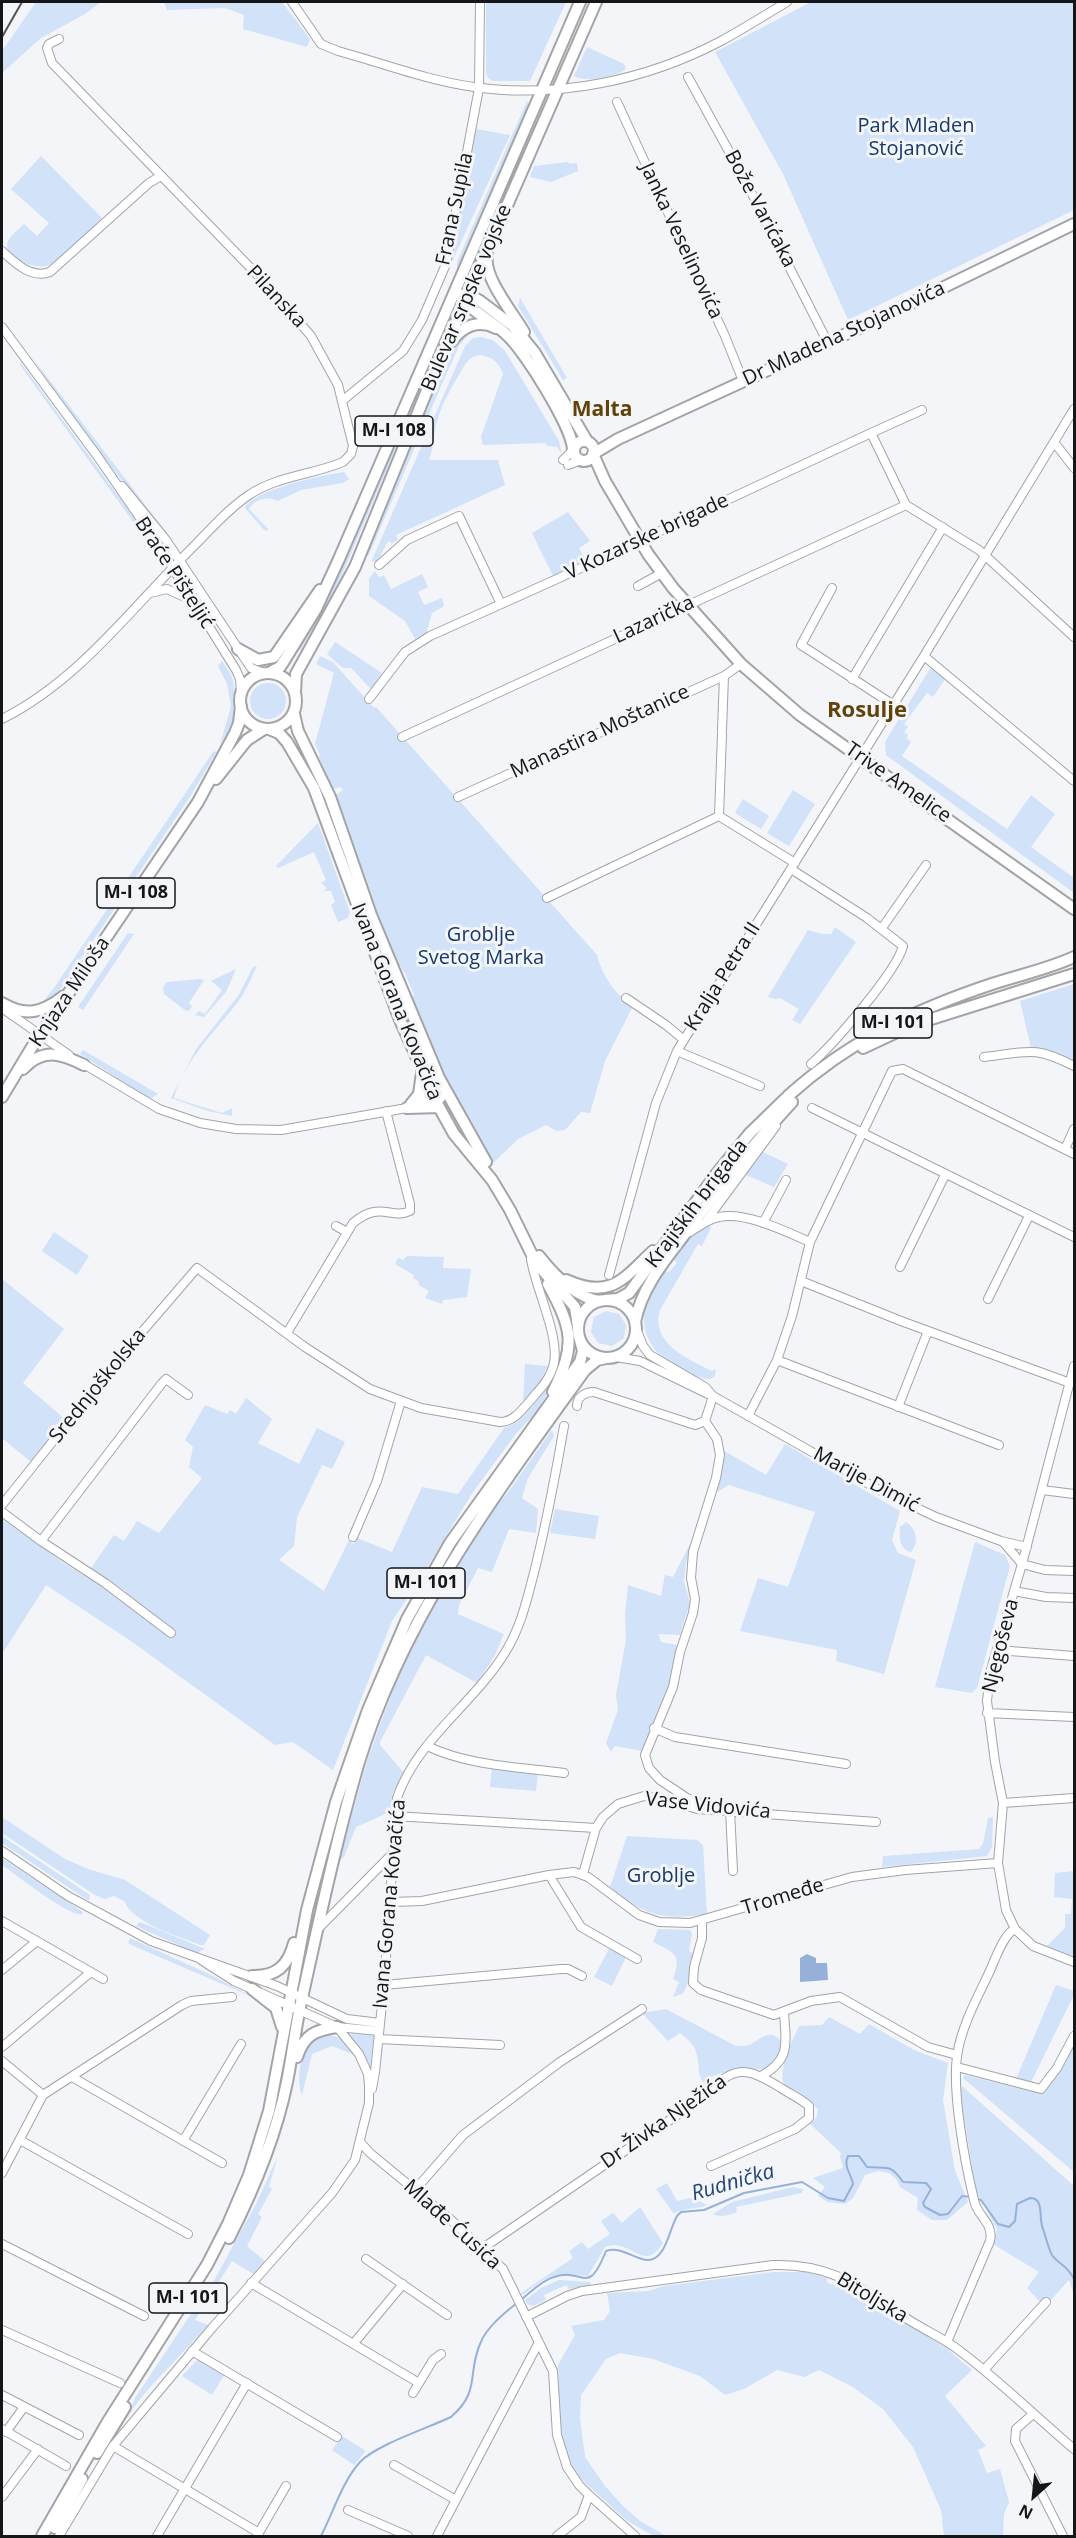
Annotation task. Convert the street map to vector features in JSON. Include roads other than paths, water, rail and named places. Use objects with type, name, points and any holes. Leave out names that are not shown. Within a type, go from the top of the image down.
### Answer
[{"type":"main road","name":"Bulevar srpske vojske","points":[[266,673],[280,667],[316,609],[333,573],[580,2]]},
{"type":"main road","name":"Bulevar srpske vojske","points":[[295,692],[296,674],[355,567],[464,298],[488,250],[596,2]]},
{"type":"main road","name":"Dr Mladena Stojanovića","points":[[591,446],[613,441],[828,343],[1074,224]]},
{"type":"main road","points":[[488,250],[487,268],[535,353]]},
{"type":"main road","points":[[460,282],[464,298],[507,334],[522,352],[571,436],[573,450],[575,456],[580,460],[589,459],[591,446],[577,442],[573,450]]},
{"type":"main road","points":[[449,304],[464,298]]},
{"type":"main road","name":"Trive Amelice","points":[[464,298],[497,313],[513,326],[535,353],[591,446],[605,481],[639,540],[688,605],[741,664],[788,705],[1073,908]]},
{"type":"main road","points":[[439,361],[455,336],[469,326],[491,326],[507,334]]},
{"type":"main road","name":"Trive Amelice","points":[[580,460],[594,468],[605,481]]},
{"type":"main road","points":[[238,649],[258,660],[274,657],[333,573]]},
{"type":"main road","points":[[266,673],[285,678],[295,692]]},
{"type":"main road","name":"M-I 108","points":[[241,706],[241,693],[250,680],[266,673]]},
{"type":"main road","name":"M-I 108","points":[[267,729],[285,724],[294,714],[297,699],[295,692]]},
{"type":"main road","points":[[241,706],[249,721],[267,729]]},
{"type":"main road","name":"Knjaza Miloša","points":[[201,798],[239,723],[241,706]]},
{"type":"main road","name":"Ivana Gorana Kovačića","points":[[294,714],[298,731],[330,797],[371,915],[449,1098],[475,1146],[514,1203],[540,1257],[581,1295],[602,1301]]},
{"type":"main road","name":"Ivana Gorana Kovačića","points":[[267,729],[279,733],[287,741],[314,788],[392,1000],[437,1102],[454,1134],[492,1180],[510,1210],[531,1252],[534,1265],[575,1307],[578,1327]]},
{"type":"main road","name":"Knjaza Miloša","points":[[2,1097],[40,1036],[201,798],[247,740],[267,729]]},
{"type":"main road","name":"Krajiških brigada","points":[[636,1325],[643,1294],[683,1236],[745,1153],[790,1100],[831,1059],[909,1015],[949,999],[1074,957]]},
{"type":"main road","name":"Krajiških brigada","points":[[602,1301],[618,1299],[629,1293],[667,1239],[750,1133],[826,1072],[870,1044],[901,1030],[990,999],[1074,974]]},
{"type":"main road","points":[[2,1003],[18,1011],[34,1012],[52,1005],[74,988]]},
{"type":"main road","points":[[13,1080],[25,1066],[42,1055],[64,1057],[84,1065]]},
{"type":"main road","points":[[406,1108],[419,1094],[422,1072]]},
{"type":"main road","points":[[406,1108],[449,1098]]},
{"type":"main road","points":[[556,1274],[587,1287],[611,1285],[634,1272],[667,1239]]},
{"type":"main road","points":[[534,1265],[564,1316],[570,1342],[566,1361],[541,1417]]},
{"type":"main road","points":[[602,1301],[613,1301],[627,1308],[636,1325]]},
{"type":"main road","name":"M-I 101","points":[[42,2536],[86,2458],[197,2283],[225,2231],[249,2175],[266,2121],[307,1910],[336,1802],[368,1710],[407,1619],[450,1544],[580,1362],[584,1352],[578,1327],[586,1309],[602,1301]]},
{"type":"main road","name":"M-I 101","points":[[50,2536],[87,2468],[185,2316],[221,2255],[260,2171],[272,2138],[288,2079],[301,2004],[335,1847],[358,1764],[389,1682],[420,1615],[461,1544],[585,1370],[597,1360],[611,1357],[631,1346],[636,1325]]},
{"type":"main road","points":[[580,1340],[591,1353],[611,1357]]},
{"type":"main road","points":[[252,1976],[271,1975],[286,1964],[291,1955],[297,1928],[307,1910]]},
{"type":"main road","points":[[252,1989],[276,2008],[282,2024],[282,2036]]},
{"type":"main road","points":[[288,2079],[301,2046],[308,2035],[337,2027]]},
{"type":"street","points":[[293,2],[321,44],[338,51],[447,82],[479,88],[541,90],[604,84],[679,59],[719,42],[787,2]]},
{"type":"street","name":"Frana Supila","points":[[342,401],[403,351],[422,320],[444,270],[479,88],[480,2]]},
{"type":"street","name":"Pilanska","points":[[59,39],[49,44],[47,48],[52,63],[272,290],[311,336],[333,376],[353,441],[352,450],[343,462],[270,483],[250,495],[228,512],[180,561]]},
{"type":"street","name":"Bože Varićaka","points":[[688,77],[759,206],[828,343]]},
{"type":"street","name":"Janka Veselinovića","points":[[617,102],[725,336],[743,381]]},
{"type":"street","points":[[2,251],[31,272],[44,274],[50,272],[149,183],[161,176]]},
{"type":"street","name":"Braće Pišteljić","points":[[2,327],[98,457],[172,568],[236,670],[240,678],[241,693]]},
{"type":"street","name":"Kralja Petra II","points":[[609,1275],[661,1076],[924,656],[1074,409]]},
{"type":"street","name":"V Kozarske brigade","points":[[369,699],[412,645],[922,410]]},
{"type":"street","points":[[871,433],[906,505],[984,555],[1074,637]]},
{"type":"street","points":[[1054,442],[1074,468]]},
{"type":"street","points":[[573,450],[566,463],[580,460]]},
{"type":"street","name":"Braće Pišteljić","points":[[98,457],[152,521],[217,613],[251,668],[266,673]]},
{"type":"street","name":"Lazarička","points":[[402,737],[906,505]]},
{"type":"street","points":[[379,565],[407,540],[459,516],[501,604]]},
{"type":"street","points":[[852,679],[943,527]]},
{"type":"street","points":[[2,719],[41,696],[81,664],[180,561]]},
{"type":"street","points":[[638,586],[662,573]]},
{"type":"street","points":[[832,588],[801,645],[892,704]]},
{"type":"street","points":[[144,597],[156,590],[168,589],[185,596],[195,605]]},
{"type":"street","points":[[924,656],[1074,781]]},
{"type":"street","name":"Manastira Moštanice","points":[[458,797],[724,676],[741,664]]},
{"type":"street","points":[[719,816],[724,676]]},
{"type":"street","points":[[719,816],[882,928],[903,945],[901,953],[857,1014],[826,1052],[811,1065]]},
{"type":"street","points":[[547,898],[719,816]]},
{"type":"street","points":[[882,928],[926,865]]},
{"type":"street","points":[[626,998],[684,1040]]},
{"type":"street","points":[[2,1008],[84,1065],[159,1109],[183,1119],[227,1128],[281,1130],[406,1108]]},
{"type":"street","points":[[984,1056],[1034,1050],[1074,1066]]},
{"type":"street","points":[[677,1051],[760,1086]]},
{"type":"street","points":[[748,1416],[777,1360],[801,1281],[810,1242],[894,1069],[900,1068],[1074,1154]]},
{"type":"street","points":[[706,1221],[770,1136],[790,1100]]},
{"type":"street","points":[[812,1108],[1074,1237]]},
{"type":"street","points":[[387,1111],[410,1211],[404,1213],[387,1210],[372,1212],[357,1220],[347,1232],[287,1334],[361,1385],[379,1394],[421,1408],[500,1422],[509,1421],[519,1413],[546,1381],[555,1360],[545,1306],[540,1297],[534,1265]]},
{"type":"street","points":[[1065,1149],[1074,1129]]},
{"type":"street","points":[[900,1267],[945,1175]]},
{"type":"street","points":[[763,1223],[786,1180]]},
{"type":"street","points":[[721,1201],[726,1216]]},
{"type":"street","points":[[988,1299],[1029,1215]]},
{"type":"street","points":[[683,1236],[706,1221],[726,1216],[763,1223],[810,1242]]},
{"type":"street","points":[[336,1226],[347,1232]]},
{"type":"street","name":"Srednjoškolska","points":[[2,1505],[117,1361],[197,1268],[287,1334]]},
{"type":"street","points":[[801,1281],[1071,1386]]},
{"type":"street","name":"Marije Dimić","points":[[636,1325],[643,1346],[650,1355],[705,1387],[713,1396]]},
{"type":"street","points":[[898,1407],[928,1331]]},
{"type":"street","name":"Marije Dimić","points":[[611,1357],[640,1361],[704,1394],[713,1396],[881,1491],[936,1517],[1001,1541],[1027,1547]]},
{"type":"street","points":[[777,1360],[999,1445]]},
{"type":"street","name":"Njegoševa","points":[[1015,1929],[1006,1910],[998,1863],[1003,1803],[987,1713],[988,1685],[1071,1386],[1074,1366]]},
{"type":"street","points":[[41,1541],[166,1379],[188,1395]]},
{"type":"street","points":[[854,1400],[857,1391]]},
{"type":"street","points":[[577,1406],[584,1394],[594,1392],[683,1423],[694,1425],[705,1421]]},
{"type":"street","points":[[705,1421],[713,1396]]},
{"type":"street","points":[[353,1537],[375,1487],[401,1401]]},
{"type":"street","points":[[705,1421],[717,1439],[719,1468],[693,1552],[691,1578],[695,1599],[693,1613],[680,1652],[673,1687],[654,1728],[645,1755],[651,1772],[687,1798],[716,1810]]},
{"type":"street","name":"Ivana Gorana Kovačića","points":[[360,2142],[360,2133],[375,2072],[384,1985],[397,1798],[404,1780],[427,1746],[492,1672],[516,1632],[542,1540],[564,1426]]},
{"type":"street","points":[[1042,1490],[1074,1494]]},
{"type":"street","points":[[2,1512],[105,1583],[171,1633]]},
{"type":"street","points":[[1001,1541],[1022,1564],[1045,1570],[1074,1571]]},
{"type":"street","points":[[1014,1591],[1046,1597],[1074,1598]]},
{"type":"street","points":[[997,1650],[1074,1656]]},
{"type":"street","points":[[987,1713],[1074,1717]]},
{"type":"street","points":[[654,1728],[675,1737],[846,1764]]},
{"type":"street","points":[[427,1746],[438,1752],[472,1761],[564,1773]]},
{"type":"street","name":"Vase Vidovića","points":[[583,1874],[596,1828],[603,1817],[618,1804],[644,1796],[697,1809],[876,1822]]},
{"type":"street","points":[[1003,1803],[1074,1798]]},
{"type":"street","points":[[730,1810],[733,1871]]},
{"type":"street","points":[[394,1816],[596,1828]]},
{"type":"street","points":[[2,1851],[68,1896],[151,1941],[252,1976],[301,2004],[379,2031]]},
{"type":"street","points":[[318,1930],[327,1918],[394,1852]]},
{"type":"street","name":"Tromeđe","points":[[583,1874],[639,1915],[673,1923],[702,1921],[814,1886],[852,1877],[905,1870],[998,1863]]},
{"type":"street","points":[[390,1902],[422,1901],[549,1875],[583,1874]]},
{"type":"street","points":[[549,1875],[581,1927],[637,1959]]},
{"type":"street","points":[[2,1921],[103,1979]]},
{"type":"street","points":[[702,1921],[701,1948],[692,1977],[696,1987],[769,2015],[784,2013],[811,2001],[840,1997],[851,2001],[928,2047],[957,2055]]},
{"type":"street","points":[[947,2342],[991,2238],[991,2228],[974,2201],[956,2090],[957,2055],[967,2022],[1005,1938],[1015,1929],[1033,1946],[1074,1962]]},
{"type":"street","points":[[2,1970],[37,1941]]},
{"type":"street","points":[[201,1960],[224,1976],[252,1989],[290,1999]]},
{"type":"street","points":[[384,1985],[561,1969],[568,1969],[582,1976]]},
{"type":"street","points":[[2,2047],[91,1972]]},
{"type":"street","points":[[2,2173],[4,2162],[20,2140],[43,2095],[182,2005],[191,2001],[232,1997]]},
{"type":"street","points":[[301,2004],[337,2027],[349,2039],[364,2064],[369,2086],[369,2103]]},
{"type":"street","points":[[415,2190],[463,2135],[560,2062],[642,2009]]},
{"type":"street","points":[[711,2166],[795,2129],[809,2118],[810,2109],[806,2104],[762,2076],[776,2067],[784,2053],[786,2045],[784,2013]]},
{"type":"street","points":[[337,2027],[500,2045]]},
{"type":"street","points":[[957,2067],[1041,2089],[1057,2068],[1074,2036]]},
{"type":"street","points":[[183,2141],[241,2044]]},
{"type":"street","points":[[2,2061],[43,2095]]},
{"type":"street","name":"Dr Živka Nježića","points":[[483,2248],[705,2096],[721,2079],[741,2073],[762,2076]]},
{"type":"street","points":[[72,2077],[222,2163]]},
{"type":"street","points":[[20,2140],[188,2234]]},
{"type":"street","points":[[59,2536],[113,2446],[192,2351],[332,2193],[355,2160],[360,2142]]},
{"type":"street","name":"Mlađe Ćusića","points":[[360,2142],[370,2153],[483,2248],[503,2269],[553,2371],[557,2435],[563,2458],[573,2477],[589,2495],[635,2536]]},
{"type":"street","points":[[2,2244],[144,2316]]},
{"type":"street","points":[[366,2259],[447,2315]]},
{"type":"street","name":"Bitoljska","points":[[526,2317],[582,2291],[773,2265],[796,2264],[836,2274],[947,2342],[984,2370],[1074,2449]]},
{"type":"street","points":[[251,2283],[419,2383]]},
{"type":"street","points":[[354,2343],[402,2284]]},
{"type":"street","points":[[984,2370],[1046,2302]]},
{"type":"street","points":[[3,2334],[120,2383]]},
{"type":"street","points":[[437,2536],[539,2342]]},
{"type":"street","points":[[192,2351],[337,2437]]},
{"type":"street","points":[[413,2393],[433,2360],[441,2354]]},
{"type":"street","points":[[157,2536],[247,2383]]},
{"type":"street","points":[[2,2395],[79,2435]]},
{"type":"street","points":[[24,2407],[4,2431],[66,2466]]},
{"type":"street","points":[[1033,2414],[1016,2429],[1015,2441],[1063,2536]]},
{"type":"street","points":[[113,2446],[258,2535],[286,2486]]},
{"type":"street","points":[[2,2497],[38,2450]]},
{"type":"street","points":[[394,2465],[456,2500]]},
{"type":"street","points":[[557,2536],[581,2517],[589,2495]]},
{"type":"street","points":[[348,2510],[408,2536]]},
{"type":"water","points":[[807,1954],[816,1958],[816,1963],[827,1963],[828,1980],[800,1982],[800,1958]]},
{"type":"waterway","name":"Rudnička","points":[[522,2299],[541,2283],[554,2277],[564,2275],[589,2277],[600,2265],[606,2251],[621,2251],[649,2260],[656,2258],[662,2251],[675,2220],[681,2212],[704,2210],[744,2193],[802,2182],[828,2198],[844,2201],[853,2184],[847,2167],[848,2156],[859,2156],[867,2167],[891,2169],[903,2182],[926,2183],[931,2189],[923,2203],[925,2207],[940,2215],[948,2214],[962,2196],[971,2197]]},
{"type":"waterway","name":"Rudnička","points":[[977,2199],[981,2200],[998,2224],[1009,2227],[1015,2221],[1017,2204],[1030,2198],[1038,2201],[1042,2225],[1051,2252],[1074,2279]]},
{"type":"waterway","name":"Rudnička","points":[[321,2536],[343,2488],[360,2462],[390,2443],[451,2417],[460,2408],[470,2390],[476,2355],[486,2332],[517,2303]]},
{"type":"waterway","name":"Rudnička","points":[[1074,2308],[1074,2323]]},
{"type":"railway","points":[[2,37],[22,2]]},
{"type":"district","name":"Malta","points":[[602,410]]},
{"type":"district","name":"Rosulje","points":[[867,711]]},
{"type":"park label","name":"Park Mladen Stojanović","points":[[916,138]]},
{"type":"park label","name":"Groblje Svetog Marka","points":[[481,946]]},
{"type":"park label","name":"Groblje","points":[[661,1876]]}]
